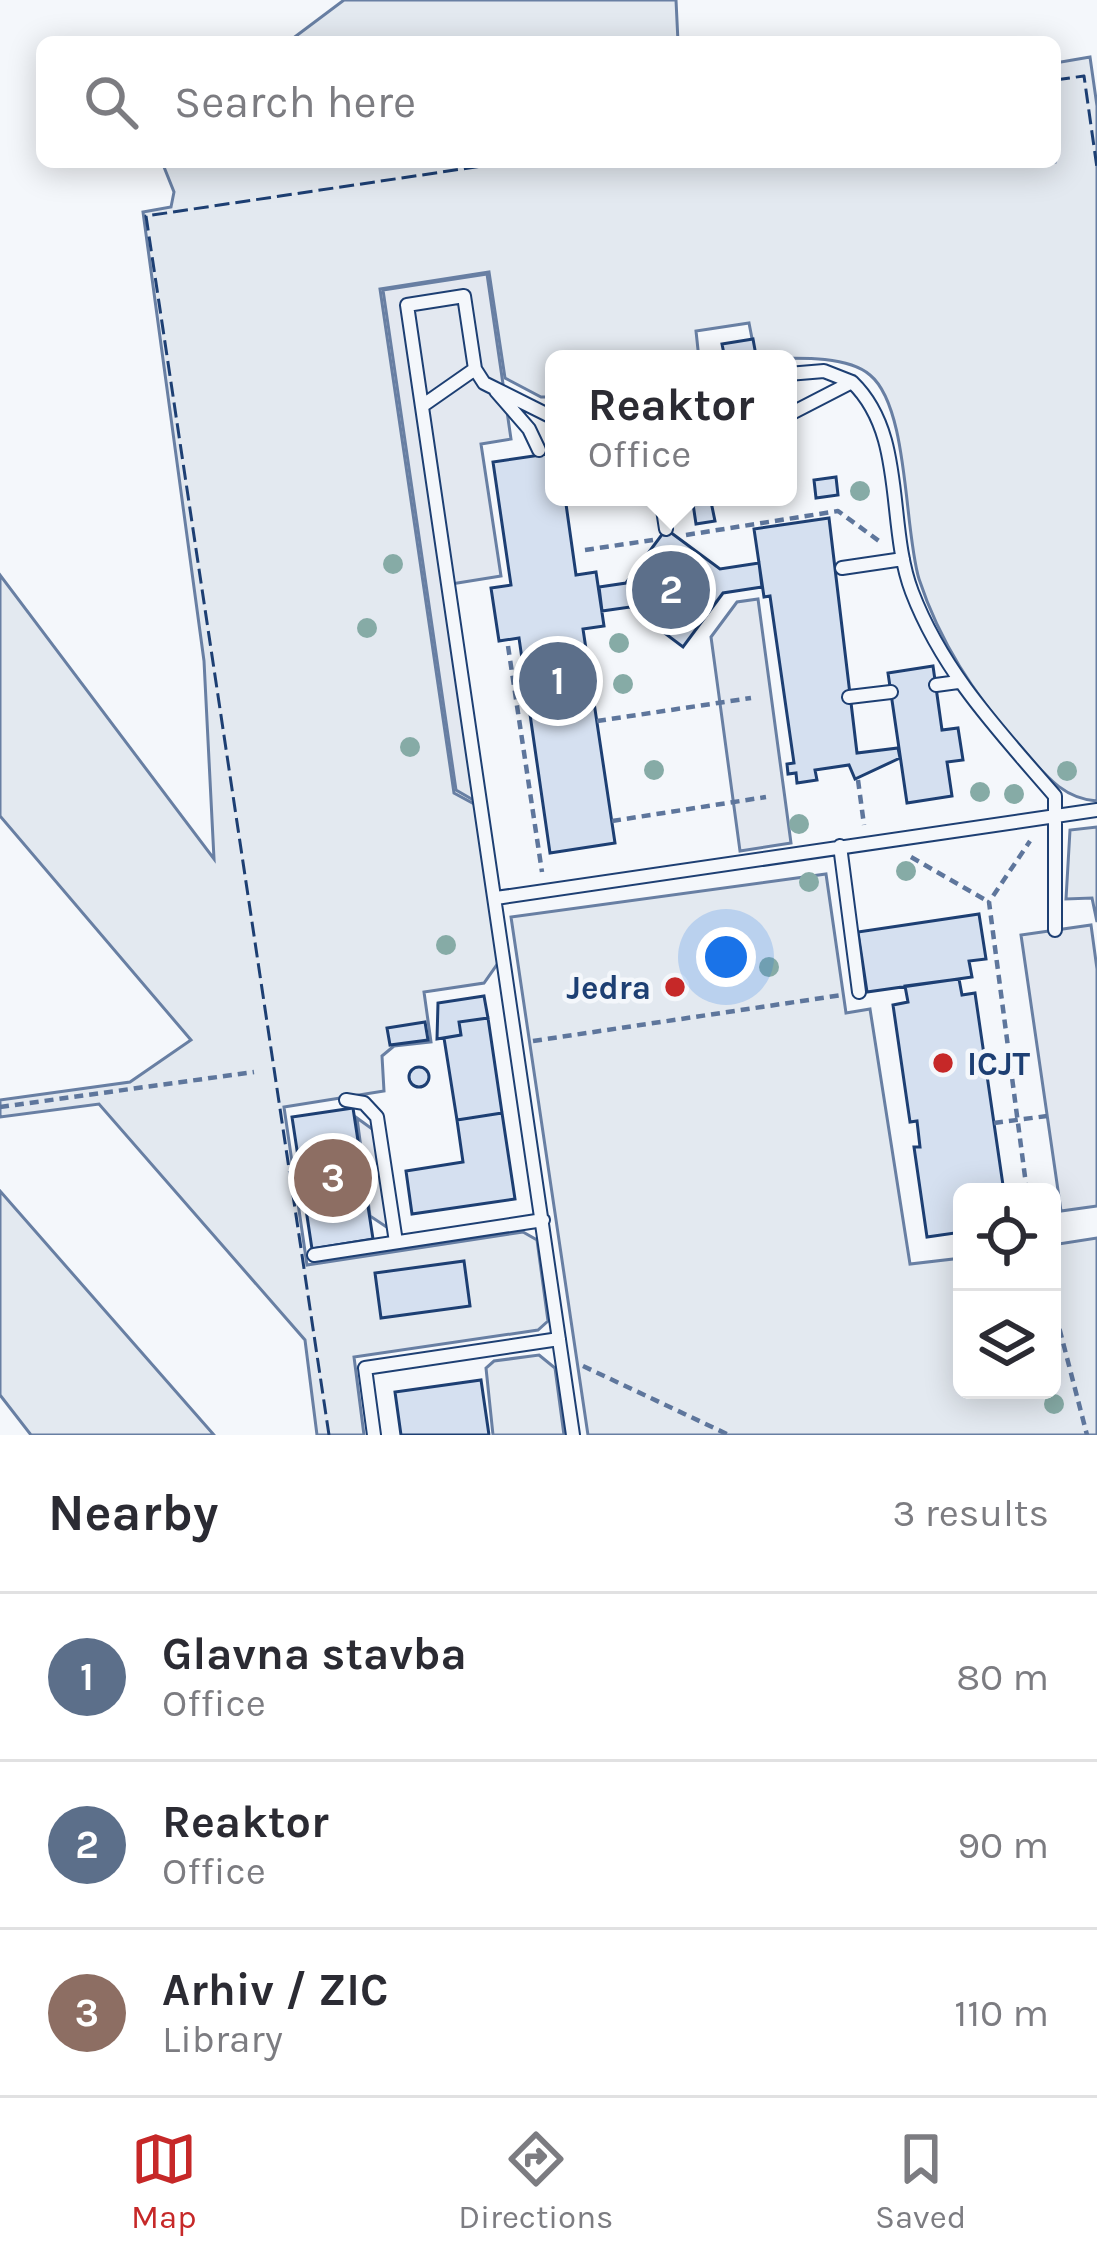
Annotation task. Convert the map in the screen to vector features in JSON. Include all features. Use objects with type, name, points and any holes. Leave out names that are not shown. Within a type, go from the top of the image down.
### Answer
[{"type":"lane","points":[[539,450],[530,429],[476,369],[464,296],[407,305],[573,1435]]},
{"type":"lane","points":[[422,406],[476,369]]},
{"type":"lane","points":[[797,373],[824,371],[852,382],[877,411],[903,559],[931,636],[958,682],[1055,796],[1051,818],[1055,930]]},
{"type":"lane","points":[[797,410],[852,382]]},
{"type":"lane","points":[[496,390],[545,414]]},
{"type":"lane","points":[[662,506],[667,535]]},
{"type":"lane","points":[[842,568],[903,559]]},
{"type":"lane","points":[[936,685],[958,682]]},
{"type":"lane","points":[[849,698],[891,692]]},
{"type":"lane","points":[[496,898],[1097,810]]},
{"type":"lane","points":[[840,846],[859,992]]},
{"type":"lane","points":[[346,1100],[364,1103],[377,1117],[396,1243]]},
{"type":"lane","points":[[314,1255],[543,1220]]},
{"type":"lane","points":[[374,1435],[365,1368],[560,1339]]},
{"type":"path","points":[[585,550],[838,511],[903,559]]},
{"type":"path","points":[[508,646],[544,890]]},
{"type":"path","points":[[597,722],[751,698]]},
{"type":"path","points":[[858,780],[874,841],[989,902]]},
{"type":"path","points":[[611,821],[766,797]]},
{"type":"path","points":[[1027,1183],[989,902],[1051,818]]},
{"type":"path","points":[[517,1043],[859,992]]},
{"type":"path","points":[[0,1107],[254,1072]]},
{"type":"path","points":[[994,1123],[1047,1116]]},
{"type":"path","points":[[1061,1335],[1087,1435]]},
{"type":"path","points":[[562,1356],[729,1435]]},
{"type":"shaded area","points":[[344,0],[676,0],[678,36],[296,36]]},
{"type":"shaded area","points":[[1090,57],[1097,106],[1097,801],[1072,795],[1044,773],[987,706],[948,646],[919,579],[892,413],[870,375],[845,363],[797,358],[797,350],[754,350],[749,323],[696,331],[698,350],[545,350],[545,397],[541,397],[505,378],[489,272],[380,289],[454,793],[476,805],[498,963],[484,983],[424,992],[431,1042],[394,1046],[382,1056],[384,1091],[284,1107],[307,1265],[523,1232],[537,1240],[548,1321],[538,1330],[354,1357],[364,1435],[317,1435],[305,1340],[99,1104],[0,1117],[0,1100],[130,1082],[191,1040],[0,816],[0,575],[214,859],[204,661],[143,212],[171,207],[174,192],[164,168],[1061,168],[1061,62]]},
{"type":"shaded area","points":[[487,274],[511,439],[481,444],[501,576],[445,585],[475,801],[456,790],[383,290]]},
{"type":"shaded area","points":[[758,599],[791,843],[740,851],[711,637],[737,602]]},
{"type":"shaded area","points":[[1097,827],[1097,922],[1092,898],[1066,899],[1070,830]]},
{"type":"shaded area","points":[[826,874],[846,1013],[870,1009],[910,1264],[953,1259],[953,1399],[1061,1399],[1061,1244],[1097,1238],[1097,1435],[588,1435],[511,917]]},
{"type":"shaded area","points":[[1091,925],[1097,969],[1097,1206],[1061,1211],[1061,1183],[1057,1183],[1021,935]]},
{"type":"shaded area","points":[[357,1118],[375,1131],[388,1228],[370,1216]]},
{"type":"shaded area","points":[[0,1191],[214,1435],[31,1435],[0,1395]]},
{"type":"shaded area","points":[[539,1355],[555,1368],[564,1435],[493,1435],[486,1368],[494,1361]]},
{"type":"building","points":[[753,339],[755,350],[723,350],[722,344]]},
{"type":"building","points":[[545,454],[545,506],[566,506],[576,575],[596,572],[604,626],[583,629],[615,843],[550,853],[519,638],[499,641],[491,588],[511,585],[493,462]]},
{"type":"building","points":[[836,477],[838,495],[816,498],[814,480]]},
{"type":"building","points":[[693,506],[712,506],[715,521],[696,524]]},
{"type":"building","points":[[829,518],[857,753],[898,748],[900,758],[855,779],[849,765],[815,770],[817,780],[797,783],[796,773],[788,774],[787,764],[794,763],[770,596],[764,597],[754,529]]},
{"type":"building","points":[[666,529],[720,569],[759,563],[762,587],[723,593],[683,647],[630,607],[602,611],[599,587],[626,583]]},
{"type":"building","points":[[933,666],[942,730],[958,728],[963,760],[947,762],[952,796],[907,803],[888,673]]},
{"type":"building","points":[[979,914],[986,959],[969,961],[972,977],[867,992],[858,932]]},
{"type":"building","name":"ICJT","points":[[959,979],[962,995],[975,993],[1003,1183],[953,1183],[953,1233],[927,1237],[914,1147],[920,1147],[917,1121],[910,1122],[893,1005],[908,1002],[905,986]]},
{"type":"building","points":[[484,996],[488,1018],[459,1022],[461,1035],[437,1039],[438,1003]]},
{"type":"building","points":[[488,1018],[502,1113],[457,1120],[444,1038],[461,1035],[459,1022]]},
{"type":"building","points":[[425,1022],[428,1040],[390,1045],[387,1028]]},
{"type":"building","points":[[419,1067],[429,1077],[419,1087],[409,1077]]},
{"type":"building","points":[[353,1108],[373,1239],[312,1249],[292,1117]]},
{"type":"building","points":[[502,1113],[515,1199],[412,1214],[406,1171],[463,1162],[457,1120]]},
{"type":"building","points":[[464,1261],[470,1306],[381,1318],[375,1273]]},
{"type":"building","points":[[481,1380],[489,1435],[401,1435],[395,1392]]},
{"type":"fence","points":[[1061,79],[1084,76],[1097,168]]},
{"type":"fence","points":[[329,1435],[146,216],[469,168]]},
{"type":"place","name":"Reaktor","points":[[671,590]]},
{"type":"place","name":"Glavna stavba","points":[[558,681]]},
{"type":"place","name":"Jedra","points":[[675,987]]},
{"type":"place","name":"ICJT","points":[[943,1063]]},
{"type":"place","name":"Arhiv / ZIC","points":[[333,1178]]}]
